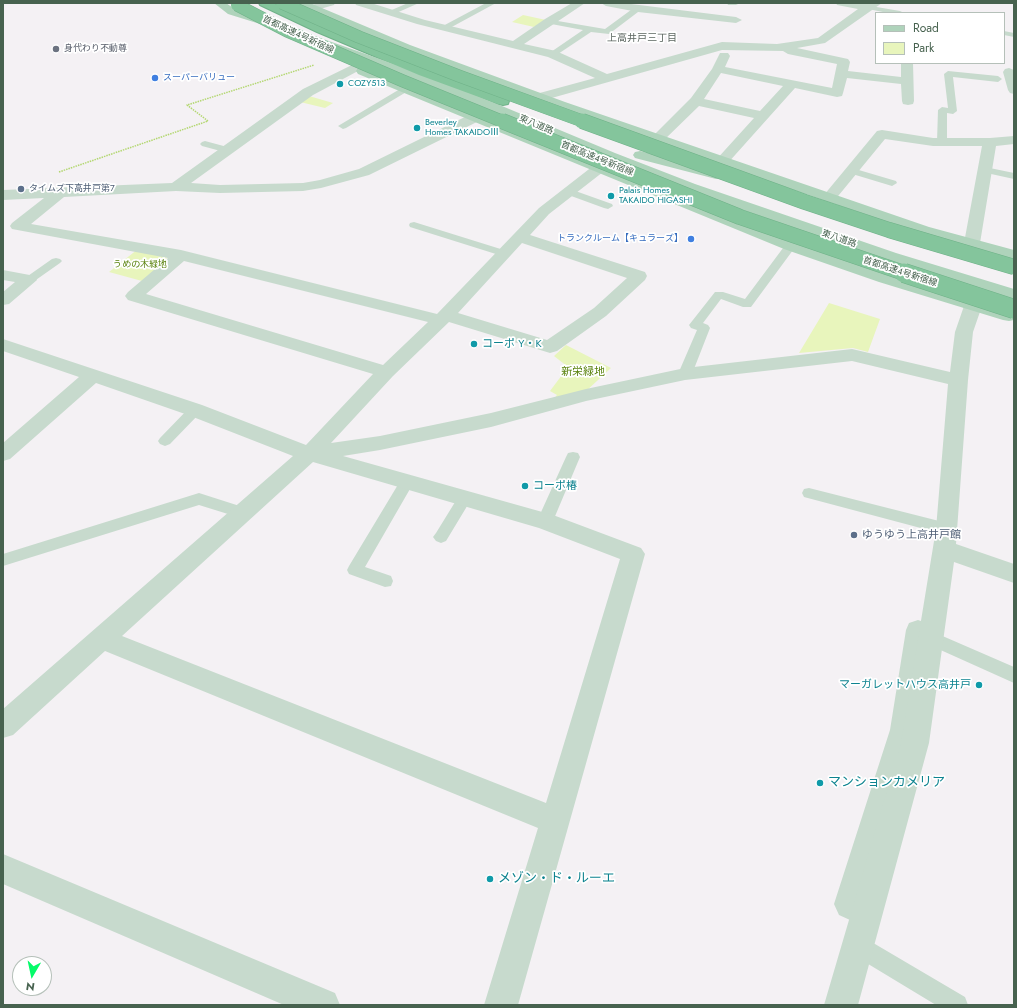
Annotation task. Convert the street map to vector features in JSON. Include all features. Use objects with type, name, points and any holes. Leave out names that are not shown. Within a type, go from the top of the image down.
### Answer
[{"type":"highway","points":[[249,3],[266,13],[433,82]]},
{"type":"highway","points":[[264,3],[321,30],[423,72],[503,101]]},
{"type":"highway","points":[[282,3],[359,37],[452,73],[805,202],[889,230],[1014,267]]},
{"type":"highway","name":"首都高速4号新宿線","points":[[233,7],[402,81],[740,217],[845,254],[1014,309]]},
{"type":"main road","name":"東八道路","points":[[219,3],[433,82],[610,156],[690,187],[890,256],[1014,295]]},
{"type":"main road","name":"東八道路","points":[[295,3],[340,28],[433,67],[503,101],[617,149],[800,213],[901,246],[1014,280]]},
{"type":"main road","points":[[307,6],[406,47],[541,97],[560,106],[923,229]]},
{"type":"main road","points":[[233,7],[354,68],[476,117],[598,169],[790,246],[972,306],[1014,318]]},
{"type":"main road","points":[[617,149],[923,229],[1014,255]]},
{"type":"main road","points":[[690,187],[885,278]]},
{"type":"street","points":[[307,6],[330,3]]},
{"type":"street","points":[[360,3],[445,28],[552,54],[607,78]]},
{"type":"street","points":[[515,45],[580,3]]},
{"type":"street","points":[[606,3],[638,9],[729,36],[777,48],[844,62],[837,93],[718,69]]},
{"type":"street","points":[[657,139],[696,101],[718,69],[729,36],[736,3]]},
{"type":"street","points":[[841,3],[872,5]]},
{"type":"street","points":[[777,48],[821,41],[872,5]]},
{"type":"street","points":[[541,97],[607,78],[729,36]]},
{"type":"street","points":[[907,64],[908,101]]},
{"type":"street","points":[[176,187],[308,92],[354,68]]},
{"type":"street","points":[[1009,72],[1014,90]]},
{"type":"street","points":[[841,74],[907,81]]},
{"type":"street","points":[[722,161],[792,84]]},
{"type":"street","points":[[696,101],[763,116]]},
{"type":"street","points":[[3,195],[52,194],[176,187],[220,189],[303,187],[321,184],[364,172],[476,117]]},
{"type":"street","points":[[829,198],[882,134],[942,142],[990,142],[1014,140]]},
{"type":"street","points":[[972,243],[990,142]]},
{"type":"street","points":[[4,724],[102,639],[309,454],[386,372],[444,317],[544,210],[567,191],[598,169]]},
{"type":"street","points":[[52,194],[18,226],[181,255],[444,317],[550,348],[600,312],[639,276],[519,237]]},
{"type":"street","points":[[181,255],[134,296],[386,372]]},
{"type":"street","points":[[3,276],[29,280]]},
{"type":"street","points":[[3,300],[29,280]]},
{"type":"street","points":[[850,904],[904,730],[946,539],[958,380],[964,332],[972,306]]},
{"type":"street","points":[[3,345],[195,410],[309,454],[545,521],[633,554],[501,1005]]},
{"type":"street","points":[[309,454],[380,443],[483,421],[586,395],[685,374],[852,355],[958,380]]},
{"type":"street","points":[[3,454],[93,376]]},
{"type":"street","points":[[946,539],[1014,574]]},
{"type":"street","points":[[841,1005],[915,743],[925,634]]},
{"type":"street","points":[[102,639],[555,821]]},
{"type":"street","points":[[3,869],[323,1005]]},
{"type":"lane","points":[[391,12],[415,3]]},
{"type":"lane","points":[[445,28],[492,3]]},
{"type":"lane","points":[[898,12],[903,3]]},
{"type":"lane","points":[[872,5],[895,12]]},
{"type":"lane","points":[[550,21],[606,32],[638,9]]},
{"type":"lane","points":[[552,54],[590,28]]},
{"type":"lane","points":[[942,142],[942,110],[953,111],[948,74],[998,79]]},
{"type":"lane","points":[[343,126],[406,89]]},
{"type":"lane","points":[[205,144],[228,150]]},
{"type":"lane","points":[[985,170],[1014,176]]},
{"type":"lane","points":[[852,171],[892,183]]},
{"type":"lane","points":[[567,191],[608,206]]},
{"type":"lane","points":[[414,225],[504,252]]},
{"type":"lane","points":[[685,374],[704,328],[695,325],[719,294],[748,304],[790,246]]},
{"type":"lane","points":[[29,280],[56,262]]},
{"type":"lane","points":[[165,441],[195,410]]},
{"type":"lane","points":[[545,521],[573,457]]},
{"type":"lane","points":[[385,581],[355,570],[407,482]]},
{"type":"lane","points":[[809,493],[946,539]]},
{"type":"lane","points":[[441,538],[465,498]]},
{"type":"lane","points":[[3,560],[200,499],[244,513]]},
{"type":"lane","points":[[925,634],[1014,675]]},
{"type":"lane","points":[[858,945],[957,1005]]},
{"type":"path","points":[[52,194],[55,174],[208,121],[187,105],[315,65]]},
{"type":"green space","points":[[523,15],[546,20],[534,27],[512,22]]},
{"type":"green space","points":[[309,96],[333,103],[325,108],[300,102]]},
{"type":"green space","name":"うめの木緑地","points":[[138,249],[166,256],[167,262],[142,281],[109,272]]},
{"type":"green space","points":[[829,303],[880,319],[868,352],[853,348],[799,353]]},
{"type":"green space","name":"新栄緑地","points":[[566,345],[611,368],[584,393],[552,401],[557,395],[550,391],[568,367],[554,356]]},
{"type":"place","name":"身代わり不動尊","points":[[56,49]]},
{"type":"place","name":"スーパーバリュー","points":[[155,78]]},
{"type":"place","name":"COZY513","points":[[340,84]]},
{"type":"place","name":"Beverley Homes TAKAIDOⅢ","points":[[417,128]]},
{"type":"place","name":"タイムズ下高井戸第7","points":[[21,189]]},
{"type":"place","name":"Palais Homes TAKAIDO HIGASHI","points":[[611,196]]},
{"type":"place","name":"トランクルーム【キュラーズ】","points":[[691,239]]},
{"type":"place","name":"コーポ Y・K","points":[[474,344]]},
{"type":"place","name":"コーポ椿","points":[[525,486]]},
{"type":"place","name":"ゆうゆう上高井戸館","points":[[854,535]]},
{"type":"place","name":"マーガレットハウス高井戸","points":[[979,685]]},
{"type":"place","name":"マンションカメリア","points":[[820,783]]},
{"type":"place","name":"メゾン・ド・ルーエ","points":[[490,879]]},
{"type":"district","name":"上高井戸三丁目","points":[[642,39]]}]
